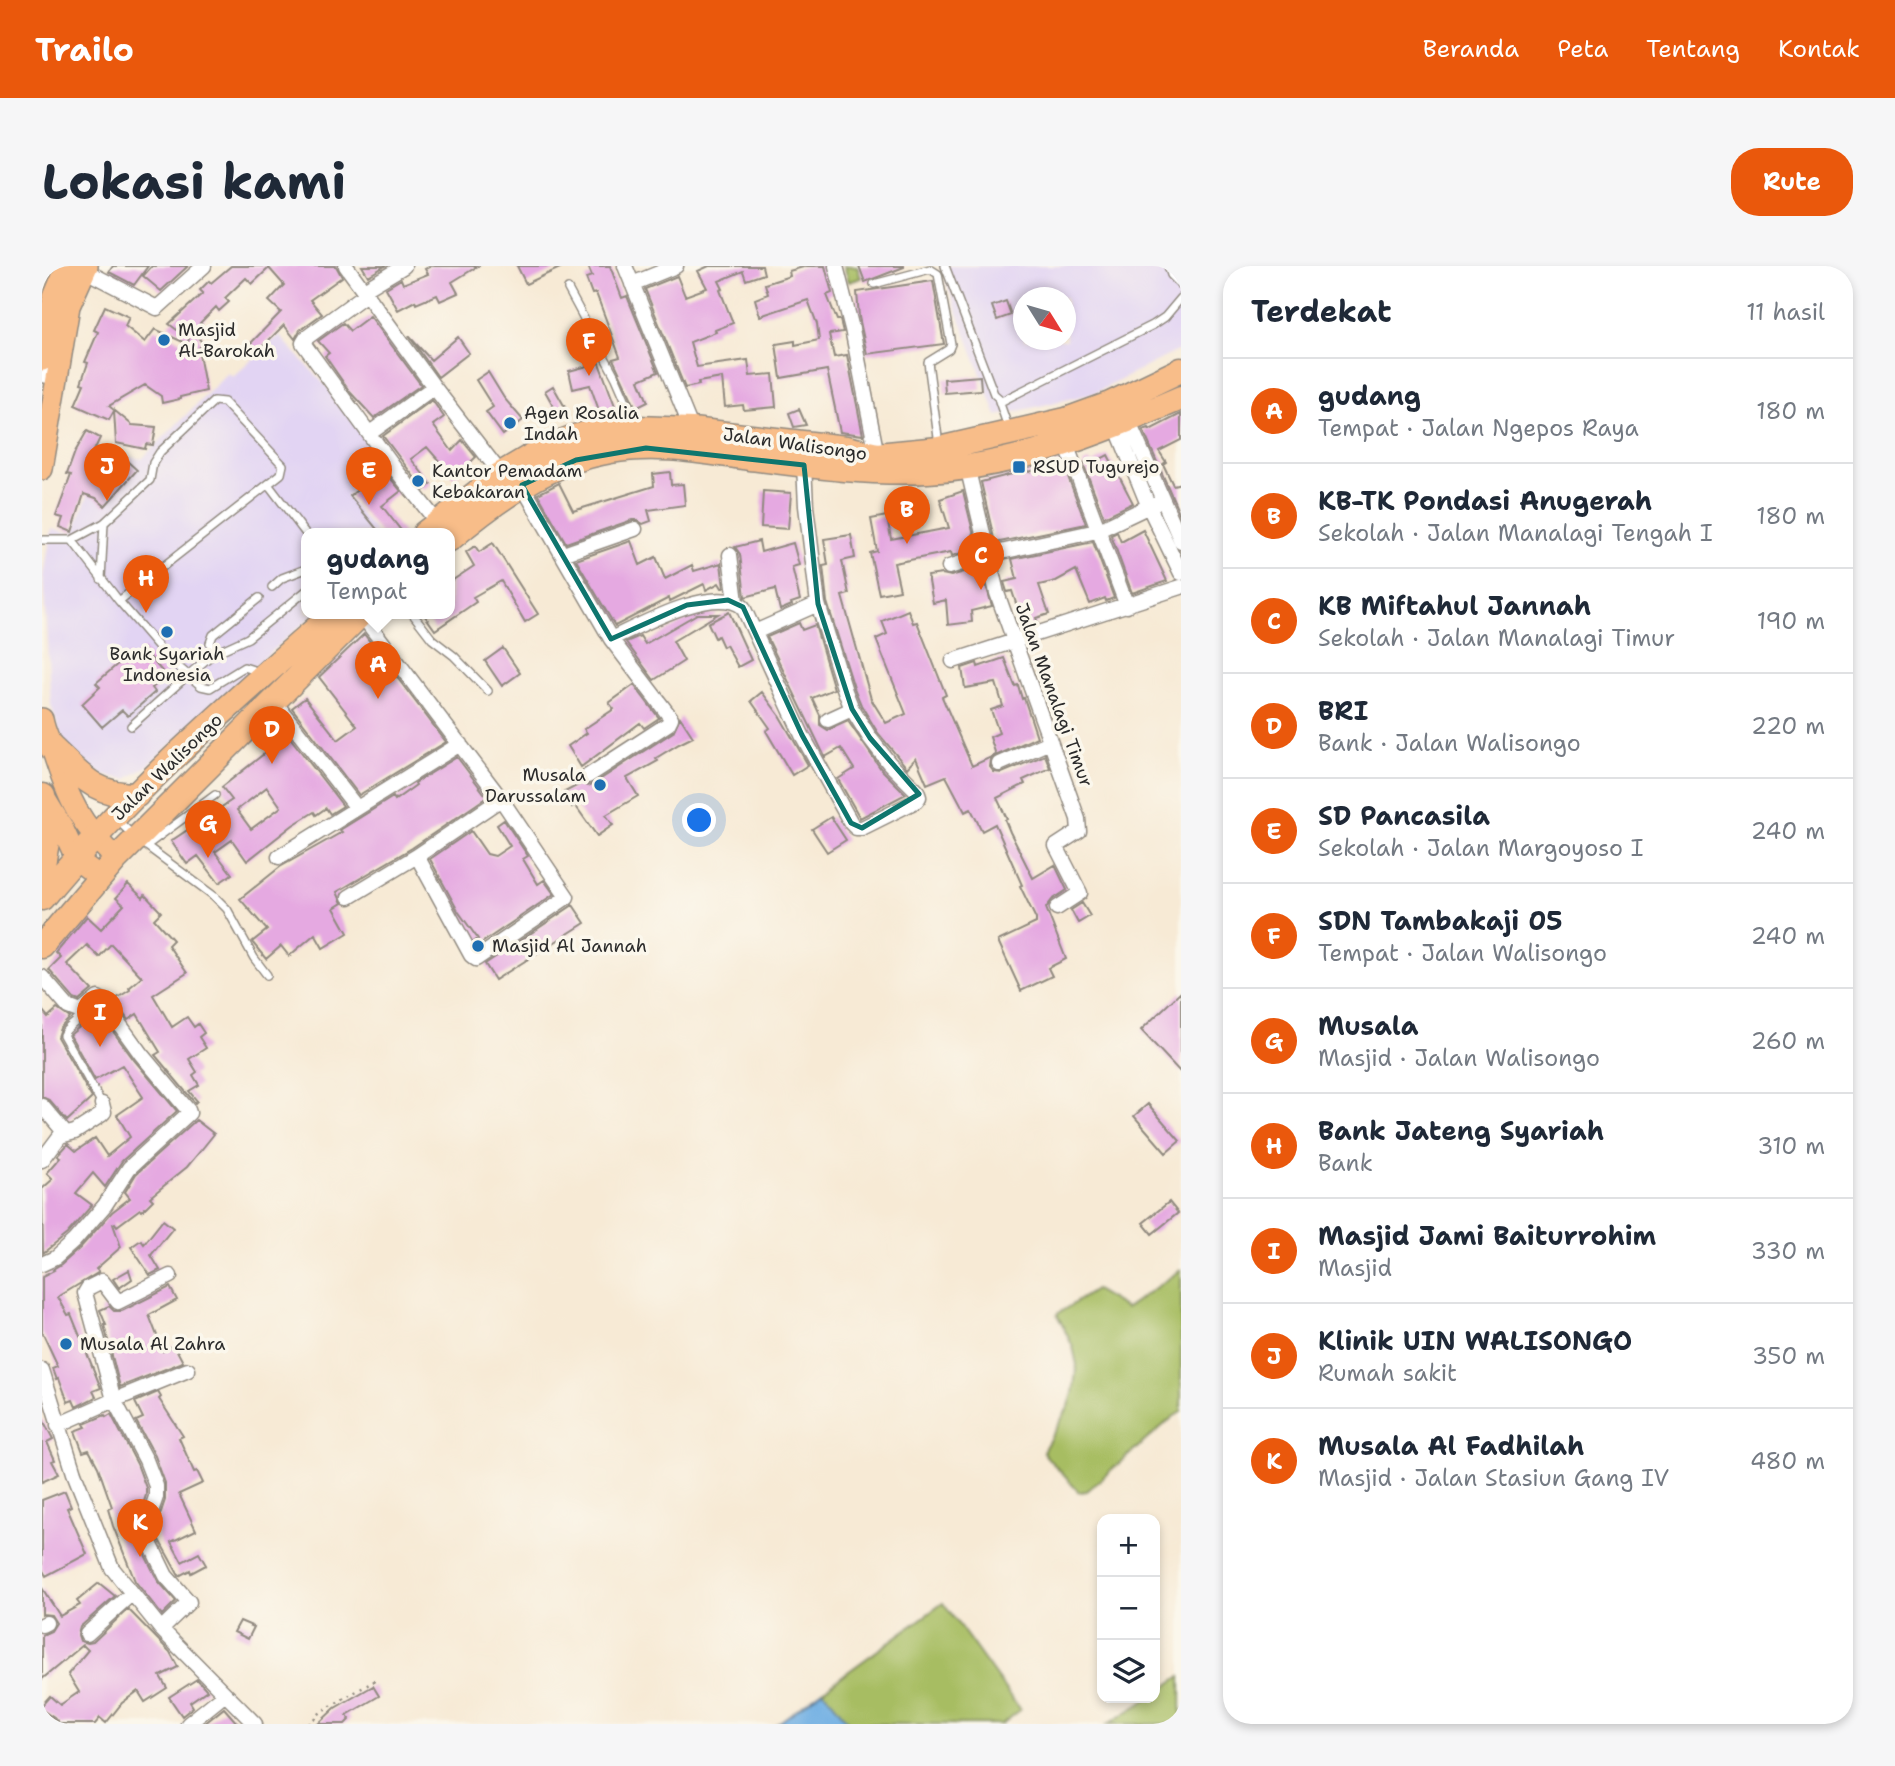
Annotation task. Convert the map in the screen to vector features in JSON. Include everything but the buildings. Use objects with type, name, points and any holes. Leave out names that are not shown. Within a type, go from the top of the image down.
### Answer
[{"type":"highway","name":"Jalan Walisongo","points":[[443,528],[511,479],[543,449],[598,431],[637,428],[692,430],[846,448],[877,455],[939,449],[1066,420],[1110,404],[1181,370]]},
{"type":"highway","name":"Jalan Walisongo","points":[[511,479],[610,451],[646,448],[681,449],[804,465],[890,472],[931,471],[967,466],[1066,444],[1181,398]]},
{"type":"highway","name":"Jalan Walisongo","points":[[42,898],[94,838],[204,728],[327,619]]},
{"type":"highway","name":"Jalan Walisongo","points":[[42,946],[108,868],[141,842],[355,619]]},
{"type":"highway","points":[[52,748],[102,791],[117,795],[137,795]]},
{"type":"highway","points":[[42,795],[49,831],[42,870]]},
{"type":"main road","points":[[42,360],[54,297],[79,267]]},
{"type":"main road","points":[[42,469],[50,376],[79,267]]},
{"type":"main road","points":[[42,719],[62,783],[108,868]]},
{"type":"main road","points":[[42,795],[62,827],[77,860],[108,868]]},
{"type":"street","points":[[79,267],[157,308],[204,266]]},
{"type":"street","points":[[346,266],[434,387],[511,479],[563,554],[611,639],[670,715],[668,724],[588,776]]},
{"type":"street","points":[[404,266],[365,292],[303,343],[443,528]]},
{"type":"street","points":[[625,266],[692,430]]},
{"type":"street","points":[[632,284],[676,266]]},
{"type":"street","points":[[836,266],[852,329],[877,455]]},
{"type":"street","points":[[370,433],[434,387]]},
{"type":"street","points":[[1122,423],[1163,500],[1181,541]]},
{"type":"street","points":[[1122,423],[1149,507],[1176,551],[1181,573]]},
{"type":"street","points":[[1066,444],[1127,606]]},
{"type":"street","points":[[611,639],[687,605],[728,600],[736,602],[743,607],[802,736],[856,828],[862,828],[916,801],[919,794],[879,751],[852,709],[818,604],[806,506],[804,465]]},
{"type":"street","name":"Jalan Manalagi Timur","points":[[967,466],[987,555],[1013,641],[1080,829],[1056,846],[1080,893],[1057,908]]},
{"type":"street","points":[[949,567],[987,555],[1097,531],[1163,500]]},
{"type":"street","points":[[563,554],[635,529]]},
{"type":"street","points":[[730,555],[736,602]]},
{"type":"street","points":[[953,661],[1181,587]]},
{"type":"street","points":[[755,632],[818,604]]},
{"type":"street","points":[[366,619],[501,799],[567,897],[476,959],[471,956],[417,856]]},
{"type":"street","points":[[274,701],[357,808]]},
{"type":"street","points":[[828,720],[852,709]]},
{"type":"street","points":[[999,764],[1050,742]]},
{"type":"street","points":[[279,857],[460,744]]},
{"type":"street","points":[[349,897],[417,856],[501,799]]},
{"type":"street","points":[[42,977],[68,1007],[82,1012],[97,998],[102,1000],[141,1054],[188,1110],[187,1117],[129,1168],[105,1205],[74,1241],[55,1258],[42,1264]]},
{"type":"street","points":[[42,1160],[56,1140],[65,1133],[75,1132],[101,1115],[104,1109],[102,1104]]},
{"type":"street","points":[[42,1106],[65,1133]]},
{"type":"street","points":[[161,1629],[190,1602],[166,1576],[149,1541],[147,1523],[156,1497],[156,1486],[114,1400],[85,1293],[88,1287],[102,1280],[118,1302],[170,1276]]},
{"type":"street","points":[[42,1370],[74,1473],[112,1568],[161,1629],[255,1724]]},
{"type":"street","points":[[58,1425],[188,1370]]},
{"type":"street","points":[[87,1634],[131,1594]]},
{"type":"street","points":[[188,1724],[224,1695]]},
{"type":"street","points":[[42,1722],[47,1724]]},
{"type":"lane","points":[[946,266],[1010,433]]},
{"type":"lane","points":[[1168,266],[1171,275],[1181,285]]},
{"type":"lane","points":[[874,284],[930,270],[935,271],[940,278],[951,344],[949,349],[928,362],[939,449]]},
{"type":"lane","points":[[568,289],[616,378],[637,428]]},
{"type":"lane","points":[[999,401],[1078,365],[1153,325],[1165,317],[1181,298]]},
{"type":"lane","points":[[42,540],[72,540],[104,523],[150,480],[153,463],[160,452],[214,401],[224,402],[282,465],[281,474],[119,601]]},
{"type":"lane","points":[[268,484],[301,528]]},
{"type":"lane","points":[[100,580],[104,523]]},
{"type":"lane","points":[[72,540],[100,580],[169,659],[201,686],[210,688],[244,667],[264,675]]},
{"type":"lane","points":[[272,587],[282,578],[301,571]]},
{"type":"lane","points":[[131,726],[213,654],[248,638],[301,595]]},
{"type":"lane","points":[[213,654],[210,643],[213,635],[259,598]]},
{"type":"lane","points":[[417,619],[432,639],[454,656],[488,691]]},
{"type":"lane","points":[[141,842],[215,795]]},
{"type":"lane","points":[[115,817],[141,842],[214,896],[227,909],[267,975]]},
{"type":"lane","points":[[82,1012],[79,1020],[63,1035],[102,1104]]},
{"type":"path","points":[[309,1724],[322,1711],[376,1680]]},
{"type":"highlighted area","points":[[646,448],[804,465],[818,604],[852,709],[870,738],[919,794],[862,828],[851,823],[802,735],[743,607],[728,600],[687,605],[611,639],[522,485],[576,460]]},
{"type":"shaded area","points":[[940,266],[1181,266],[1181,349],[1095,393],[997,416]]},
{"type":"shaded area","points":[[279,335],[364,427],[386,463],[346,496],[373,528],[301,528],[301,619],[309,619],[149,765],[127,779],[106,776],[81,765],[64,744],[51,705],[43,576],[51,528],[73,534],[94,480],[102,465],[113,454],[142,459],[228,373],[233,377]]},
{"type":"green space","points":[[844,266],[857,266],[861,278],[849,282]]},
{"type":"green space","points":[[1181,1270],[1181,1412],[1087,1491],[1079,1492],[1043,1451],[1069,1406],[1077,1365],[1073,1347],[1057,1314],[1095,1290],[1126,1308]]},
{"type":"green space","points":[[943,1603],[1020,1710],[1002,1724],[850,1724],[823,1690]]},
{"type":"green space","points":[[1181,1676],[1181,1724],[1108,1724],[1142,1703],[1160,1703],[1160,1691]]},
{"type":"water","points":[[823,1690],[850,1724],[777,1724]]},
{"type":"place","name":"Masjid Al-Barokah","points":[[164,340]]},
{"type":"place","name":"SDN Tambakaji 05","points":[[589,376]]},
{"type":"place","name":"Agen Rosalia Indah","points":[[510,423]]},
{"type":"place","name":"RSUD Tugurejo","points":[[1019,467]]},
{"type":"place","name":"Kantor Pemadam Kebakaran","points":[[418,481]]},
{"type":"place","name":"Klinik UIN WALISONGO","points":[[107,501]]},
{"type":"place","name":"SD Pancasila","points":[[369,505]]},
{"type":"place","name":"KB-TK Pondasi Anugerah","points":[[907,544]]},
{"type":"place","name":"KB Miftahul Jannah","points":[[981,590]]},
{"type":"place","name":"Bank Jateng Syariah","points":[[146,613]]},
{"type":"place","name":"Bank Syariah Indonesia","points":[[167,632]]},
{"type":"place","name":"gudang","points":[[378,699]]},
{"type":"place","name":"BRI","points":[[272,764]]},
{"type":"place","name":"Musala Darussalam","points":[[600,785]]},
{"type":"place","name":"Musala","points":[[208,858]]},
{"type":"place","name":"Masjid Al Jannah","points":[[478,946]]},
{"type":"place","name":"Masjid Jami Baiturrohim","points":[[100,1047]]},
{"type":"place","name":"Musala Al Zahra","points":[[66,1344]]},
{"type":"place","name":"Musala Al Fadhilah","points":[[140,1557]]}]
